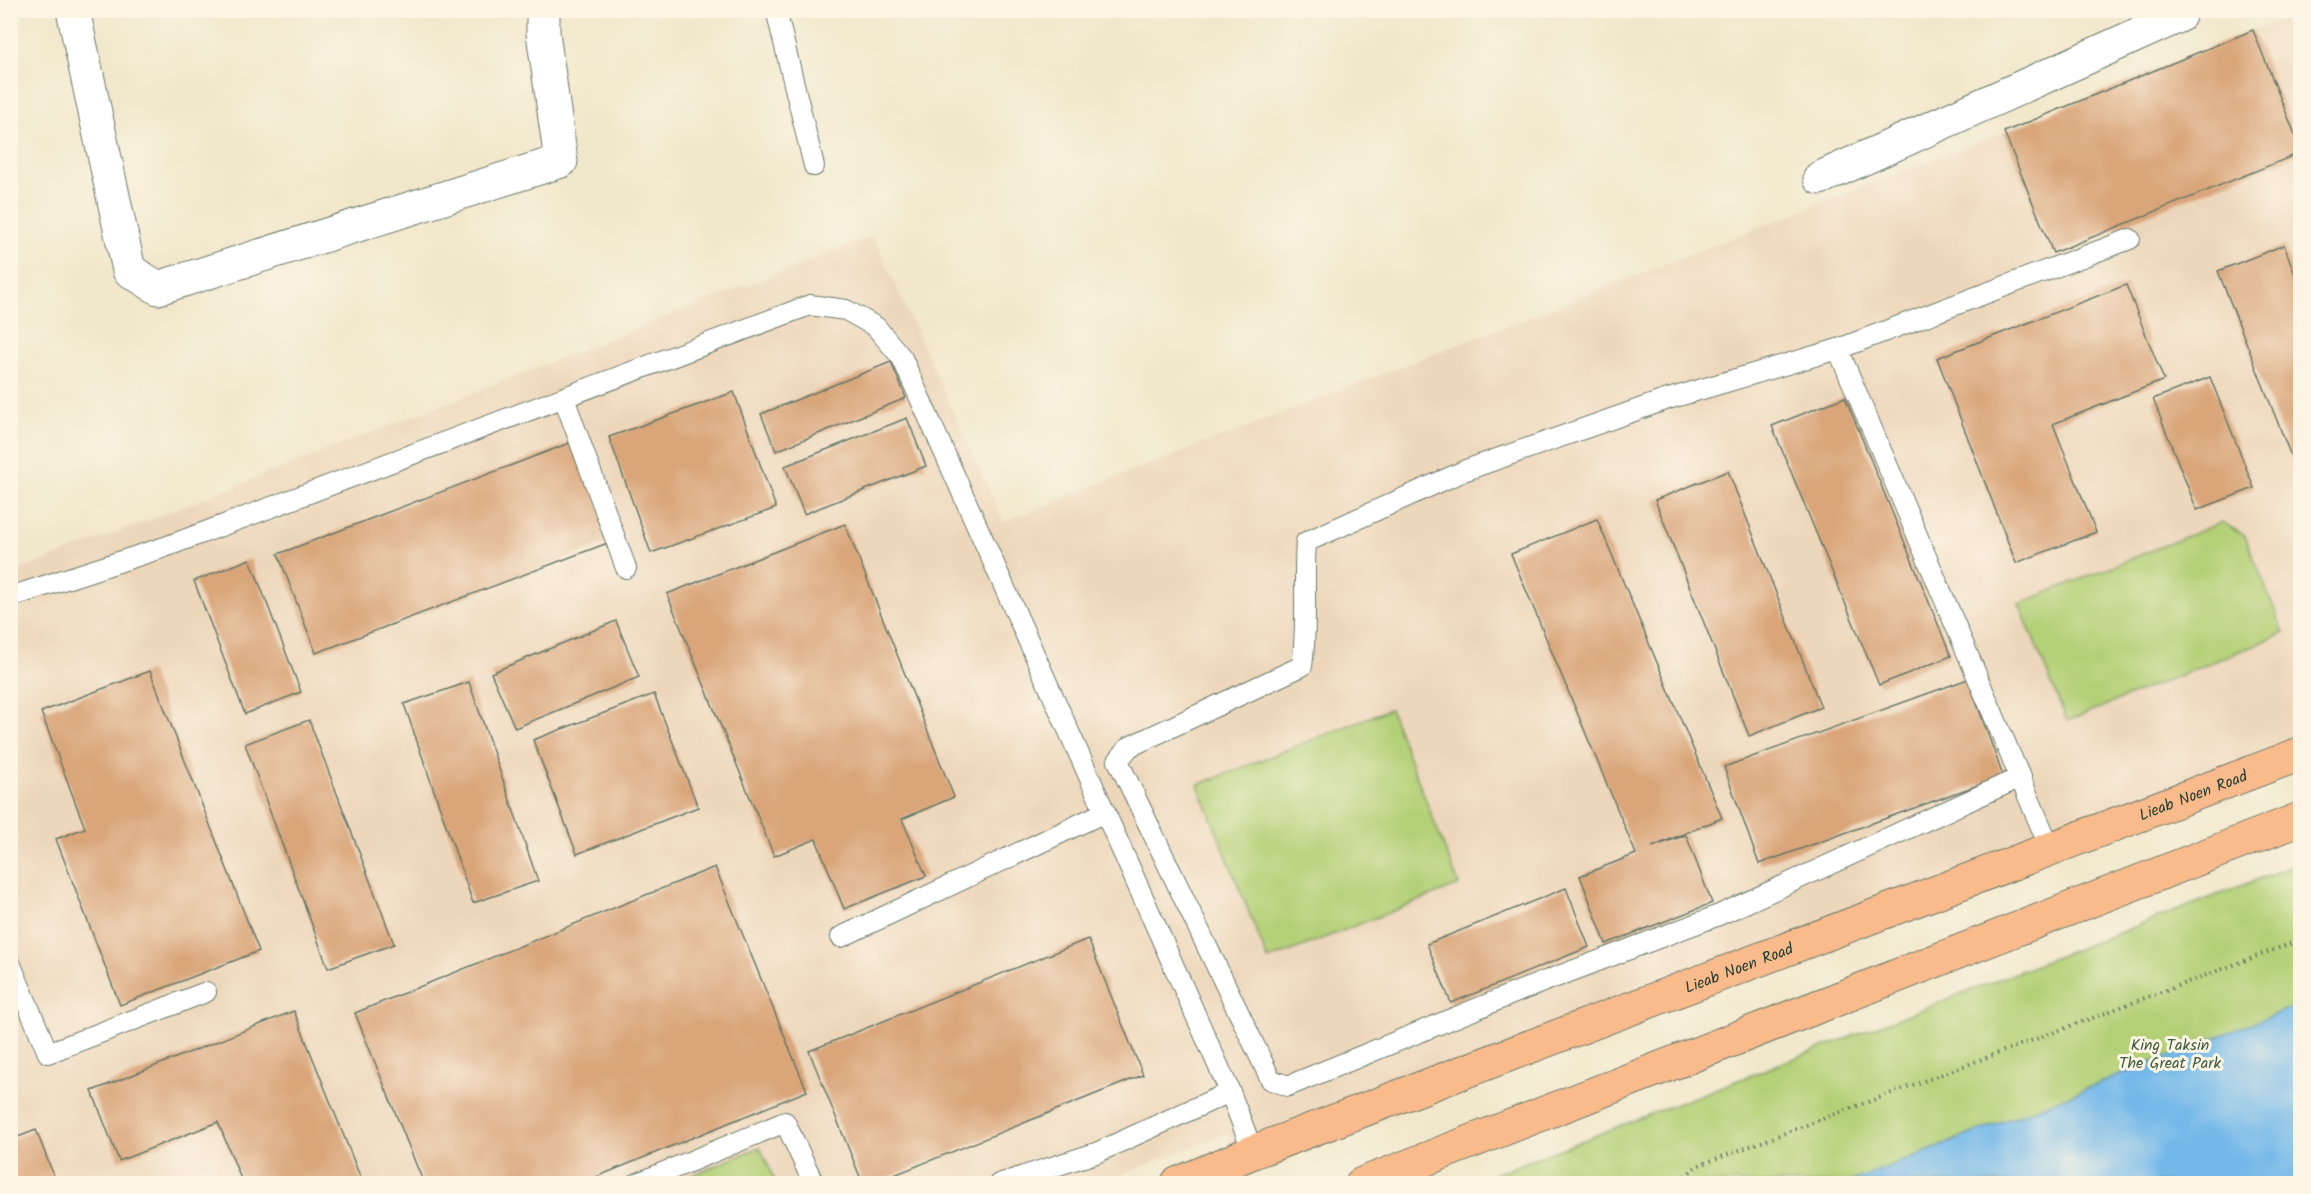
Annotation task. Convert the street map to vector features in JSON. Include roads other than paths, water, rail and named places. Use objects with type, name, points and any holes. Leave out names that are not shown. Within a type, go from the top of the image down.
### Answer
[{"type":"main road","name":"Lieab Noen Road","points":[[1177,1184],[1253,1152],[2301,754]]},
{"type":"main road","points":[[1362,1184],[2301,819]]},
{"type":"street","points":[[73,10],[129,270],[158,288],[561,160],[543,33],[543,10]]},
{"type":"street","points":[[1820,178],[2183,12]]},
{"type":"lane","points":[[776,10],[814,166]]},
{"type":"lane","points":[[2021,777],[1719,915],[1522,990],[1287,1086],[1271,1080],[1118,761],[1129,747],[1302,666],[1305,648],[1306,542],[1466,470],[1665,400],[1838,350],[2130,239]]},
{"type":"lane","points":[[10,597],[165,547],[810,304],[846,310],[876,327],[902,358],[1230,1092],[1253,1152]]},
{"type":"lane","points":[[1838,350],[2050,848]]},
{"type":"lane","points":[[564,398],[626,568]]},
{"type":"lane","points":[[841,937],[1105,812]]},
{"type":"lane","points":[[10,963],[48,1053],[207,992]]},
{"type":"lane","points":[[999,1184],[1096,1153],[1230,1092]]},
{"type":"lane","points":[[636,1184],[785,1122],[814,1184]]},
{"type":"water","points":[[2300,1004],[2300,1183],[1847,1183]]},
{"type":"park label","name":"King Taksin The Great Park","points":[[2170,1053]]}]
